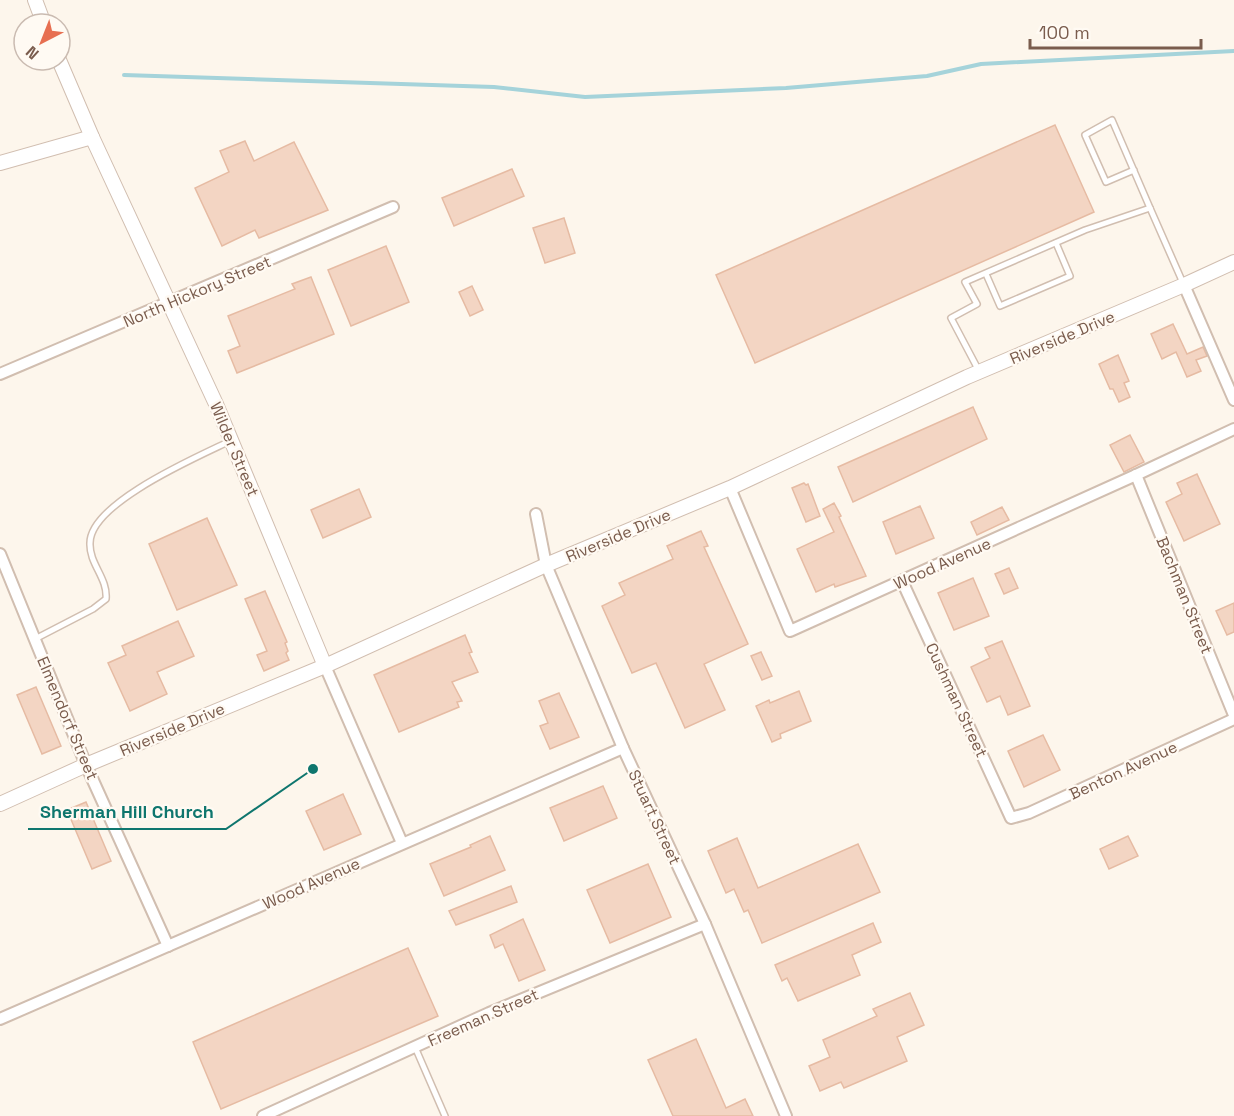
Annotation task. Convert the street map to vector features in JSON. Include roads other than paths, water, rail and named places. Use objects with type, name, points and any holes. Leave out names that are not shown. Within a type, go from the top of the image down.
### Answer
[{"type":"street","name":"Wilder Street","points":[[63,72],[231,440],[402,843]]},
{"type":"street","points":[[0,163],[92,137]]},
{"type":"street","name":"North Hickory Street","points":[[0,374],[393,207]]},
{"type":"street","name":"Riverside Drive","points":[[0,804],[86,765],[325,666],[546,565],[730,488],[980,372],[1234,262]]},
{"type":"street","points":[[1184,285],[1234,400]]},
{"type":"street","name":"Wood Avenue","points":[[730,488],[790,631],[1234,429]]},
{"type":"street","name":"Bachman Street","points":[[1137,475],[1234,717]]},
{"type":"street","name":"Stuart Street","points":[[536,514],[546,565],[623,748],[705,924],[786,1116]]},
{"type":"street","name":"Elmendorf Street","points":[[0,554],[86,765],[168,946]]},
{"type":"street","name":"Cushman Street","points":[[902,581],[1011,818]]},
{"type":"street","name":"Benton Avenue","points":[[1011,818],[1029,813],[1234,717]]},
{"type":"street","name":"Wood Avenue","points":[[0,1019],[623,748]]},
{"type":"street","name":"Freeman Street","points":[[263,1116],[489,1013],[705,924]]},
{"type":"lane","points":[[1134,170],[1106,182],[1085,135],[1112,120],[1134,170],[1150,208],[1184,285]]},
{"type":"lane","points":[[980,372],[951,318],[977,304],[965,282],[1085,230],[1150,208]]},
{"type":"lane","points":[[986,274],[1000,306],[1070,276],[1056,243]]},
{"type":"lane","points":[[35,639],[93,609],[106,599],[107,588],[93,559],[89,542],[100,518],[117,502],[182,464],[231,440]]},
{"type":"lane","points":[[415,1047],[445,1116]]},
{"type":"waterway","points":[[124,75],[494,87],[585,97],[786,88],[927,76],[981,64],[1234,51]]},
{"type":"place","name":"Sherman Hill Church","points":[[313,769]]}]
